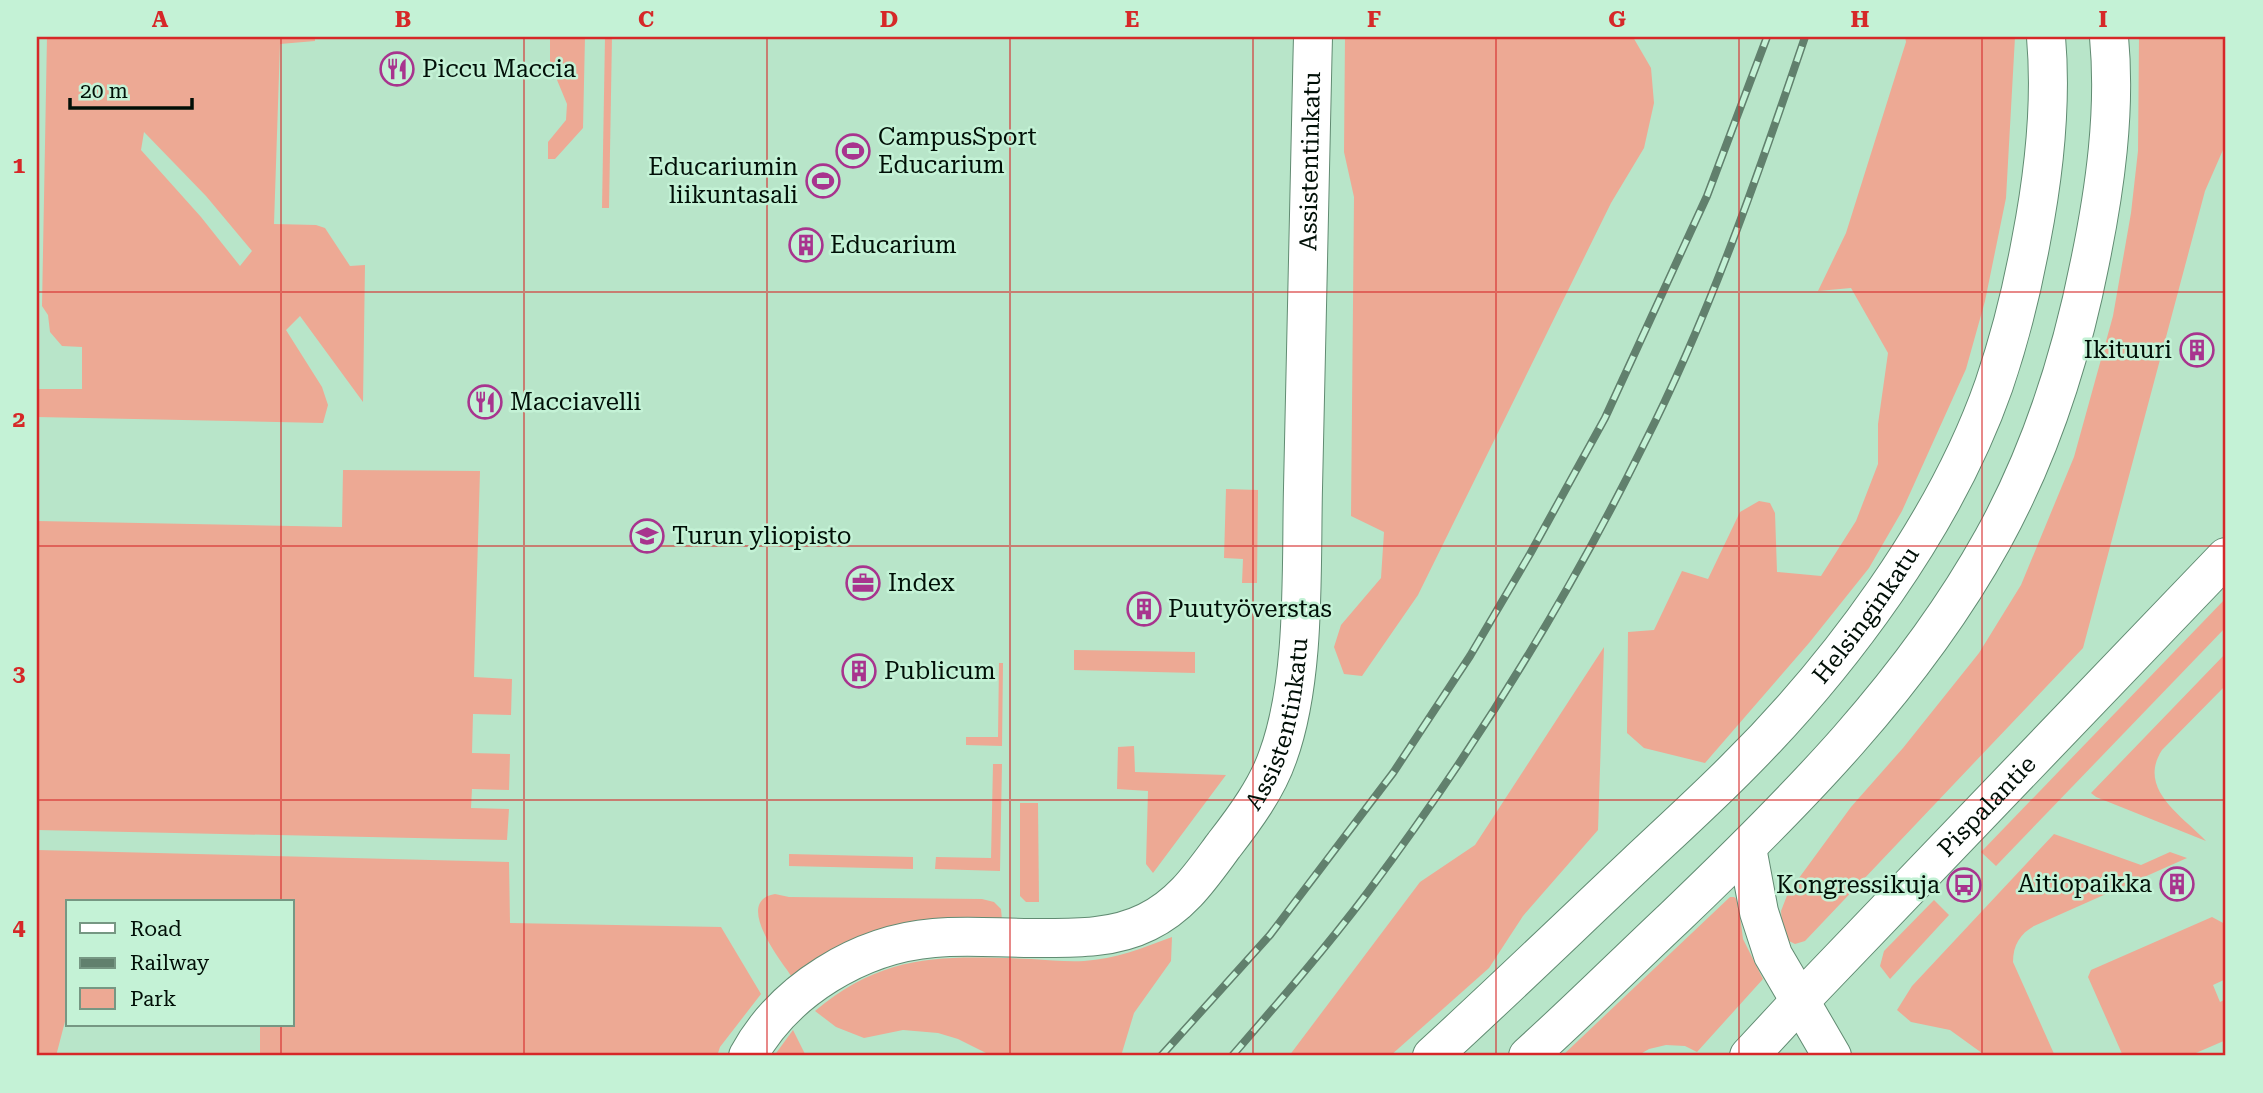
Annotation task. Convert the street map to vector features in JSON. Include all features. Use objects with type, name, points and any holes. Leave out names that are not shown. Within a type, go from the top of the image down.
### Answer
[{"type":"main road","name":"Assistentinkatu","points":[[748,1056],[768,1025],[791,1000],[838,969],[889,948],[935,938],[1089,938],[1144,924],[1172,908],[1196,885],[1260,793],[1277,760],[1289,723],[1300,610],[1313,37]]},
{"type":"main road","name":"Helsinginkatu","points":[[1432,1056],[1736,769],[1837,657],[1920,537],[1969,447],[1994,386],[2021,295],[2040,195],[2048,109],[2046,37]]},
{"type":"main road","points":[[1528,1056],[1747,848],[1847,741],[1922,651],[1989,546],[2026,471],[2058,391],[2072,342],[2102,207],[2109,122],[2109,37]]},
{"type":"main road","name":"Pispalantie","points":[[1749,1056],[2226,557]]},
{"type":"main road","points":[[1747,848],[1759,912],[1773,955],[1832,1056]]},
{"type":"green space","points":[[47,37],[315,37],[315,41],[280,44],[274,224],[316,225],[325,228],[350,266],[365,265],[363,402],[300,316],[286,330],[322,387],[328,405],[323,423],[37,417],[37,389],[82,389],[82,347],[62,346],[50,332],[48,315],[42,306]],"holes":[[[144,132],[206,196],[252,251],[240,266],[201,217],[141,150]]]},
{"type":"green space","points":[[550,37],[585,37],[583,128],[555,159],[548,159],[548,142],[566,120],[567,104],[550,63]]},
{"type":"green space","points":[[605,37],[612,37],[609,208],[602,208]]},
{"type":"green space","points":[[1345,37],[1633,37],[1651,68],[1654,103],[1644,148],[1611,203],[1418,595],[1362,676],[1344,674],[1334,647],[1341,625],[1381,578],[1384,532],[1351,516],[1354,197],[1344,152]]},
{"type":"green space","points":[[1905,37],[2015,37],[2006,198],[1985,301],[1966,369],[1902,511],[1869,568],[1809,643],[1705,763],[1644,748],[1627,733],[1628,632],[1654,630],[1682,571],[1708,579],[1740,512],[1759,501],[1770,503],[1775,513],[1777,572],[1821,576],[1856,521],[1878,464],[1878,424],[1888,353],[1851,288],[1818,291],[1846,233],[1906,42]]},
{"type":"green space","points":[[2139,37],[2226,37],[2226,143],[2205,191],[2083,648],[1805,941],[1795,944],[1789,941],[1782,923],[1781,911],[1788,893],[1851,807],[1903,748],[1979,653],[2021,585],[2074,457],[2113,316],[2131,213],[2138,151]]},
{"type":"green space","points":[[343,470],[480,471],[474,677],[512,679],[511,715],[473,714],[472,753],[510,754],[509,790],[472,789],[471,808],[509,809],[507,840],[37,830],[37,521],[342,527]]},
{"type":"green space","points":[[1226,489],[1258,490],[1257,583],[1242,583],[1243,559],[1224,558]]},
{"type":"green space","points":[[2226,598],[2226,627],[1996,866],[1981,852]]},
{"type":"green space","points":[[1604,647],[1598,830],[1523,916],[1489,968],[1390,1056],[1289,1056],[1420,882],[1475,845]]},
{"type":"green space","points":[[1074,650],[1195,652],[1195,673],[1074,670]]},
{"type":"green space","points":[[2226,653],[2226,685],[2162,750],[2156,764],[2158,789],[2165,800],[2206,841],[2091,793]]},
{"type":"green space","points":[[999,663],[1003,663],[1002,746],[966,745],[966,737],[998,737]]},
{"type":"green space","points":[[1134,746],[1135,772],[1226,775],[1153,873],[1146,864],[1148,791],[1117,789],[1118,747]]},
{"type":"green space","points":[[993,764],[1002,764],[1000,871],[935,869],[936,857],[991,858]]},
{"type":"green space","points":[[1020,803],[1038,803],[1039,902],[1026,902],[1020,896]]},
{"type":"green space","points":[[2054,834],[2141,865],[2170,852],[2187,858],[2034,926],[2018,941],[2013,962],[2055,1056],[1986,1056],[1950,1030],[1911,1022],[1897,1010],[1912,986]]},
{"type":"green space","points":[[37,850],[509,862],[510,923],[721,927],[761,994],[720,1047],[717,1056],[260,1056],[260,1026],[294,1026],[294,900],[66,900],[66,1018],[56,1056],[37,1056]]},
{"type":"green space","points":[[789,854],[913,857],[913,869],[789,866]]},
{"type":"green space","points":[[775,894],[789,897],[982,899],[994,902],[1001,909],[1002,920],[792,977],[771,946],[759,919],[758,908],[763,899]]},
{"type":"green space","points":[[1730,897],[1738,900],[1743,939],[1763,979],[1697,1052],[1685,1046],[1666,1045],[1649,1049],[1637,1056],[1562,1056]]},
{"type":"green space","points":[[1934,900],[1949,915],[1890,979],[1880,966],[1884,951]]},
{"type":"green space","points":[[2212,917],[2226,927],[2226,979],[2213,985],[2220,1002],[2226,999],[2226,1040],[2189,1056],[2123,1056],[2088,977],[2091,970]]},
{"type":"green space","points":[[1172,937],[1171,961],[1134,1013],[1121,1056],[992,1056],[958,1039],[938,1033],[903,1030],[864,1038],[836,1027],[815,1011],[866,978],[917,962],[971,958],[1095,960],[1140,949]]},
{"type":"green space","points":[[793,1030],[806,1056],[774,1056]]},
{"type":"railway","points":[[1161,1056],[1270,935],[1393,773],[1470,656],[1605,418],[1707,196],[1767,37]]},
{"type":"railway","points":[[1232,1056],[1335,934],[1407,839],[1481,730],[1583,560],[1668,395],[1712,294],[1805,37]]},
{"type":"place","name":"Piccu Maccia","points":[[397,69]]},
{"type":"place","name":"CampusSport Educarium","points":[[853,151]]},
{"type":"place","name":"Educariumin liikuntasali","points":[[823,181]]},
{"type":"place","name":"Educarium","points":[[806,245]]},
{"type":"place","name":"Ikituuri","points":[[2197,350]]},
{"type":"place","name":"Macciavelli","points":[[485,402]]},
{"type":"place","name":"Turun yliopisto","points":[[647,536]]},
{"type":"place","name":"Index","points":[[863,583]]},
{"type":"place","name":"Puutyöverstas","points":[[1144,609]]},
{"type":"place","name":"Publicum","points":[[859,671]]},
{"type":"place","name":"Aitiopaikka","points":[[2177,884]]},
{"type":"place","name":"Kongressikuja","points":[[1964,885]]}]
